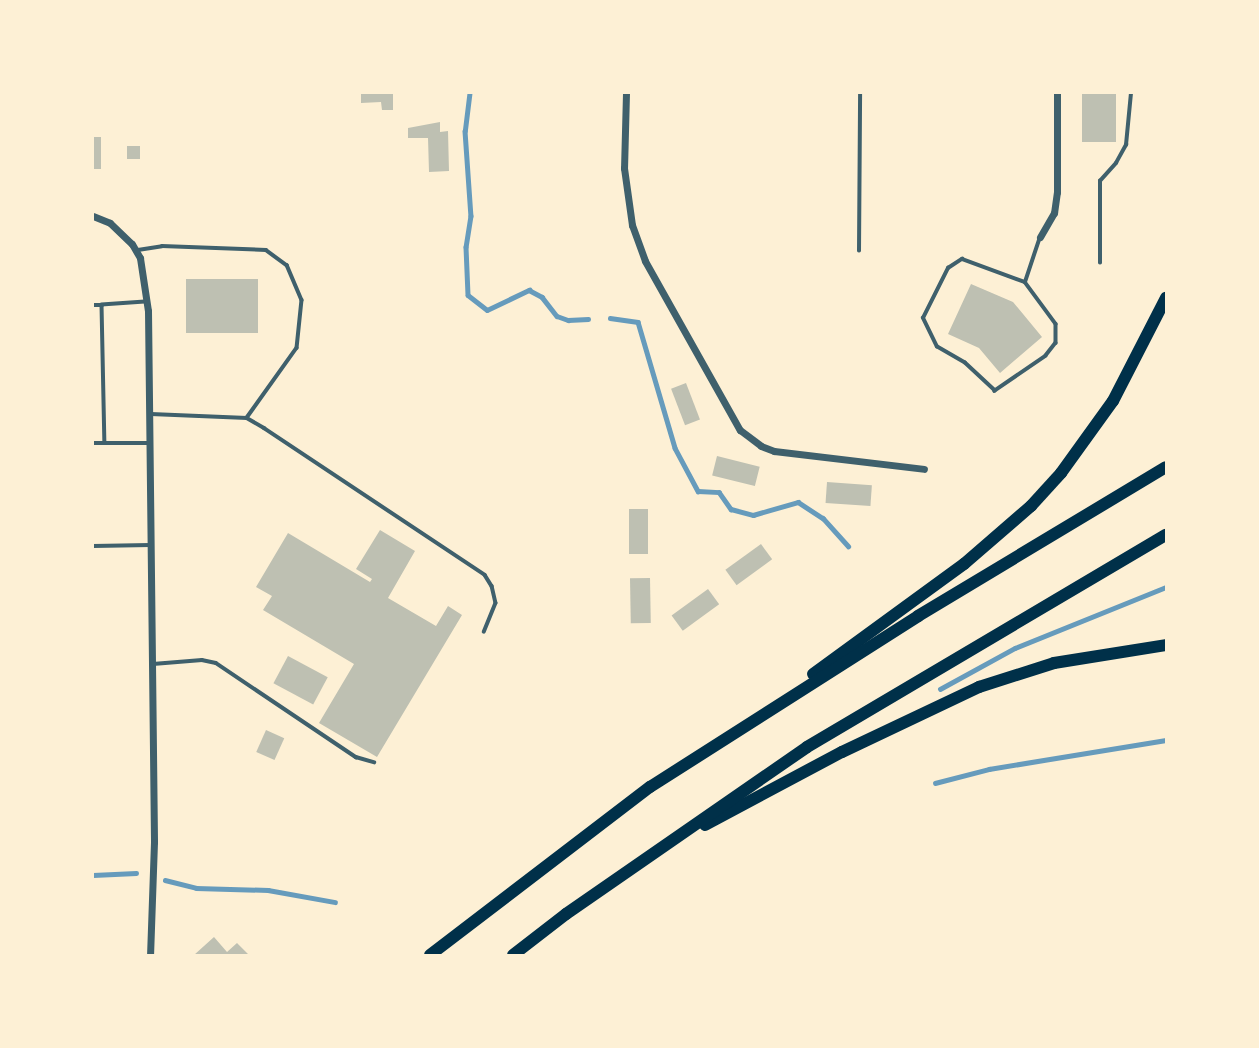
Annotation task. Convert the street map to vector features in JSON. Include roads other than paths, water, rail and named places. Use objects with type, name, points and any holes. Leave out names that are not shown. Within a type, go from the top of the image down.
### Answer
[{"type":"highway","points":[[737,730],[964,564],[1031,506],[1068,464],[1113,401],[1166,298]]},
{"type":"highway","points":[[430,955],[561,852],[650,787],[918,616],[1166,467]]},
{"type":"highway","points":[[513,955],[652,853],[807,747],[1166,535]]},
{"type":"highway","points":[[652,853],[842,752],[979,687],[1054,663],[1166,645]]},
{"type":"street","points":[[626,93],[625,188],[638,243],[723,405],[740,430],[761,446],[790,454],[924,469]]},
{"type":"street","points":[[1040,237],[1054,213],[1057,192],[1058,93]]},
{"type":"street","points":[[93,216],[122,232],[136,251],[148,302],[154,842],[150,955]]},
{"type":"lane","points":[[859,251],[860,93]]},
{"type":"lane","points":[[1100,263],[1100,181],[1116,163],[1126,145],[1131,93]]},
{"type":"lane","points":[[1025,282],[1040,237]]},
{"type":"lane","points":[[136,251],[162,246],[266,250],[287,265],[302,300],[297,348],[247,418]]},
{"type":"lane","points":[[962,259],[1025,282],[1056,324],[1056,343],[1046,356],[995,391],[965,363],[937,347],[923,318],[948,268],[962,259]]},
{"type":"lane","points":[[93,305],[148,302]]},
{"type":"lane","points":[[102,305],[105,443]]},
{"type":"lane","points":[[149,414],[247,418],[485,575],[492,586],[496,603],[484,632]]},
{"type":"lane","points":[[93,443],[149,443]]},
{"type":"lane","points":[[93,546],[150,545]]},
{"type":"lane","points":[[151,665],[202,660],[216,663],[356,757],[374,762]]},
{"type":"waterway","points":[[470,93],[465,131],[471,216],[466,247],[468,295],[487,310],[529,290],[542,297],[557,316],[568,320],[588,319]]},
{"type":"waterway","points":[[610,318],[638,322],[675,448],[698,491],[719,492],[731,509],[753,515],[798,502],[823,518],[848,546]]},
{"type":"waterway","points":[[940,689],[1015,648],[1166,587]]},
{"type":"waterway","points":[[935,783],[989,769],[1166,740]]},
{"type":"waterway","points":[[93,875],[136,873]]},
{"type":"waterway","points":[[165,880],[196,888],[268,890],[335,902]]}]
